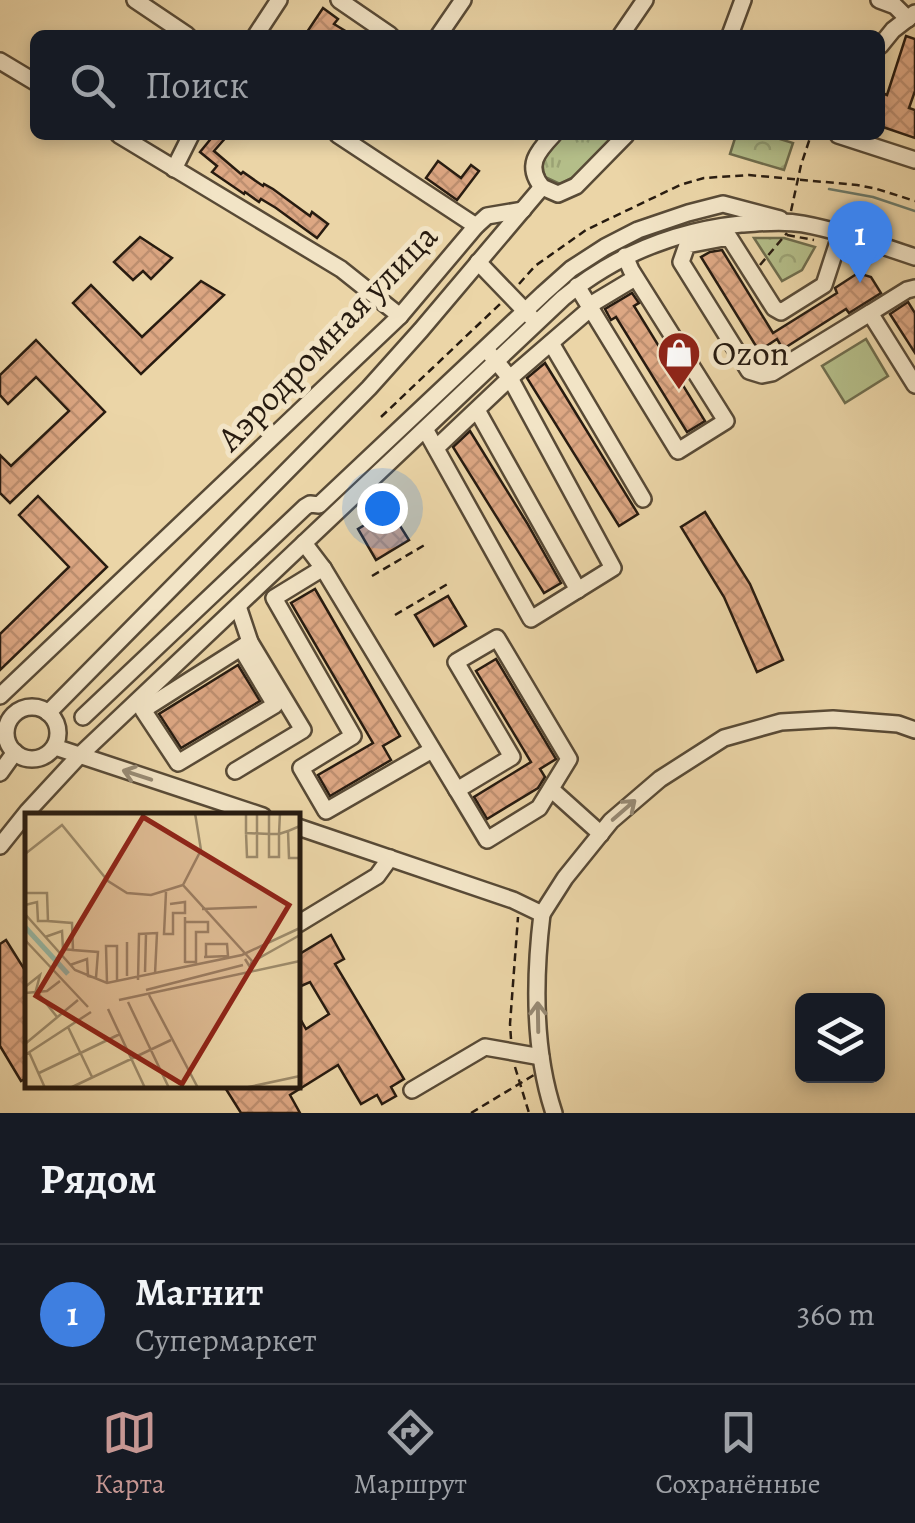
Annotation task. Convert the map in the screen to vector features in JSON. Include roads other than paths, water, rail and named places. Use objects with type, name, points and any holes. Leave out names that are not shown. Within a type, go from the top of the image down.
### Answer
[{"type":"street","points":[[134,0],[179,30]]},
{"type":"street","points":[[259,30],[279,0]]},
{"type":"street","points":[[339,0],[383,30]]},
{"type":"street","points":[[442,30],[463,0]]},
{"type":"street","points":[[625,30],[645,0]]},
{"type":"street","points":[[732,30],[743,0]]},
{"type":"street","points":[[879,0],[912,16],[885,41]]},
{"type":"street","points":[[0,61],[30,79]]},
{"type":"street","points":[[127,140],[341,269],[400,316]]},
{"type":"street","points":[[174,169],[188,140]]},
{"type":"street","points":[[346,140],[476,226]]},
{"type":"street","points":[[544,140],[533,164],[534,175],[542,187],[558,194],[572,190],[621,140]]},
{"type":"street","points":[[856,140],[915,160]]},
{"type":"street","points":[[48,713],[321,439],[421,330],[542,187]]},
{"type":"street","points":[[325,511],[425,429],[525,311],[592,254],[664,221],[723,204],[760,212],[788,229]]},
{"type":"street","name":"Аэродромная улица","points":[[0,696],[400,316],[476,226],[488,216],[522,210]]},
{"type":"street","points":[[26,813],[79,756],[149,699],[213,629],[304,544],[325,511],[491,355],[537,323],[577,286],[625,256],[662,240],[701,230],[788,229],[843,234],[915,258]]},
{"type":"street","points":[[843,234],[824,285],[781,312],[774,308],[728,237],[690,244],[684,250],[683,266],[746,368],[768,375],[915,288]]},
{"type":"street","points":[[577,286],[678,450],[726,421],[625,256]]},
{"type":"street","points":[[478,262],[537,323]]},
{"type":"street","points":[[436,448],[590,307],[636,278]]},
{"type":"street","points":[[870,312],[915,385]]},
{"type":"street","points":[[551,343],[643,499]]},
{"type":"street","points":[[425,429],[531,618],[613,568],[510,378],[491,355]]},
{"type":"street","points":[[476,410],[578,590]]},
{"type":"street","points":[[82,717],[305,508],[310,504],[325,511]]},
{"type":"street","points":[[304,544],[323,568],[456,790],[487,840],[538,808],[569,760],[497,638],[456,662],[512,757],[456,790]]},
{"type":"street","points":[[323,568],[274,598],[353,736],[301,768],[326,812],[432,750]]},
{"type":"street","points":[[238,606],[245,645],[276,705],[178,763],[144,710],[149,699],[245,645]]},
{"type":"street","points":[[196,611],[213,629]]},
{"type":"street","points":[[235,771],[303,730],[245,645]]},
{"type":"street","points":[[26,708],[48,713],[58,727],[55,747],[39,758],[29,759],[15,752],[7,740],[10,720],[26,708]]},
{"type":"street","points":[[554,1113],[542,1064],[537,1008],[542,914],[611,821],[660,779],[724,738],[780,722],[833,719],[898,724],[915,730]]},
{"type":"street","points":[[55,747],[254,813]]},
{"type":"street","points":[[0,772],[15,752]]},
{"type":"street","points":[[552,790],[601,834]]},
{"type":"street","points":[[0,846],[25,815]]},
{"type":"street","points":[[300,828],[542,914]]},
{"type":"street","points":[[300,923],[377,876],[390,858]]},
{"type":"street","points":[[412,1090],[485,1047],[542,1064]]},
{"type":"waterway","points":[[829,189],[873,197],[915,211]]},
{"type":"place","name":"Магнит","points":[[860,283]]},
{"type":"place","name":"Ozon","points":[[679,391]]}]
